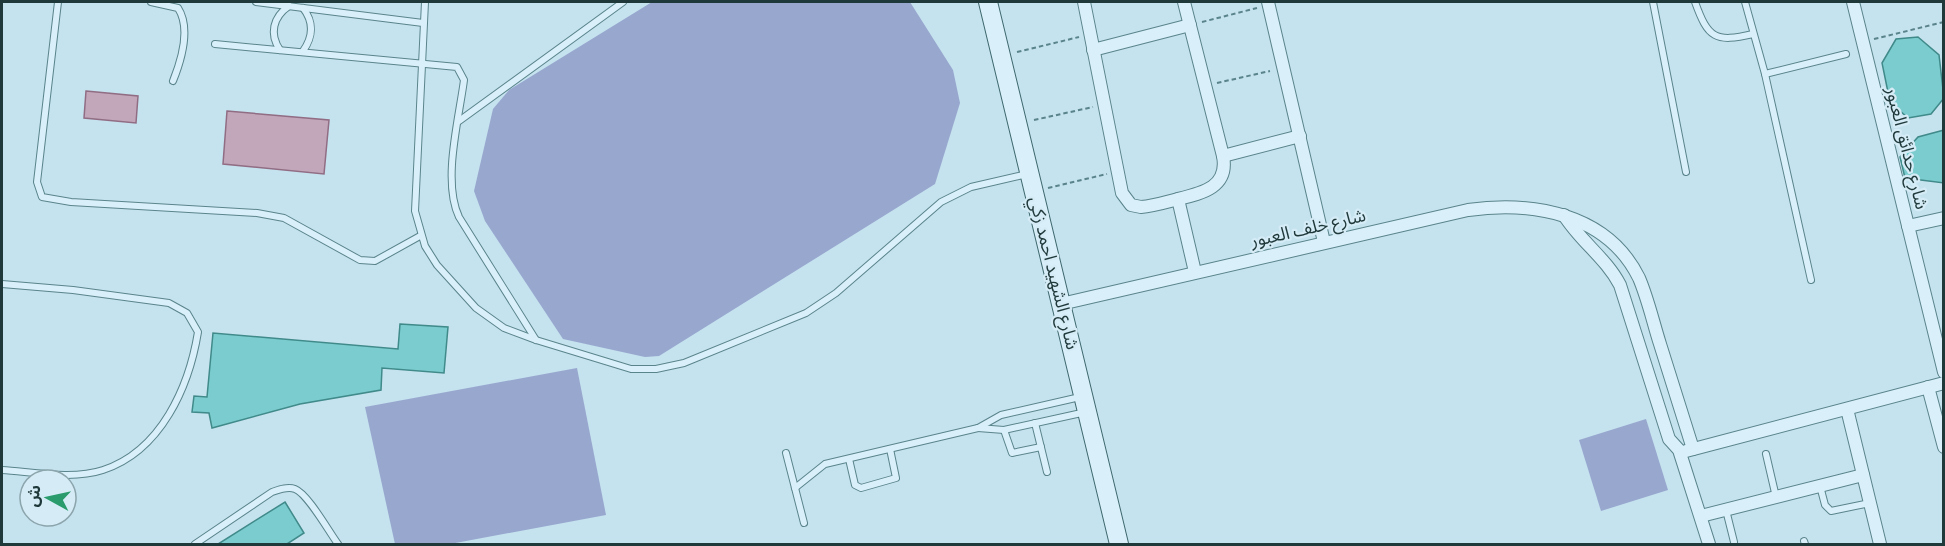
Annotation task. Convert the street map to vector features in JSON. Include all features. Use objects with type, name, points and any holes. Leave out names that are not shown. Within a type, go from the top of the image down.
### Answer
[{"type":"street","name":"شارع الشهيد احمد زكي","points":[[988,2],[1119,544]]},
{"type":"street","points":[[1084,2],[1124,197],[1131,205],[1141,207],[1213,188],[1224,170],[1223,156],[1184,2]]},
{"type":"street","name":"شارع حدائق العبور","points":[[1853,2],[1944,372]]},
{"type":"street","points":[[1269,3],[1324,242]]},
{"type":"street","points":[[1093,50],[1190,25]]},
{"type":"street","points":[[1223,156],[1300,136]]},
{"type":"street","points":[[1178,199],[1195,273]]},
{"type":"street","name":"شارع خلف العبور","points":[[1061,304],[1480,208],[1528,208],[1564,215],[1591,227],[1607,238],[1628,260],[1638,278],[1693,449]]},
{"type":"street","points":[[1564,215],[1580,237],[1607,264],[1620,285],[1669,439],[1679,450],[1709,544]]},
{"type":"street","points":[[1908,226],[1944,218]]},
{"type":"street","points":[[1679,450],[1693,449],[1944,383]]},
{"type":"street","points":[[1928,387],[1944,447]]},
{"type":"street","points":[[1847,409],[1880,544]]},
{"type":"street","points":[[1701,516],[1863,475]]},
{"type":"lane","points":[[58,2],[37,182],[42,197],[71,202],[257,213],[284,218],[360,260],[375,261],[420,236]]},
{"type":"lane","points":[[151,2],[178,8],[184,19],[179,65],[172,81]]},
{"type":"lane","points":[[256,2],[423,23]]},
{"type":"lane","points":[[425,2],[415,211],[420,236],[438,265],[476,308],[504,328],[631,369],[656,369],[684,363],[806,313],[836,293],[927,212],[956,194],[995,180],[1029,174]]},
{"type":"lane","points":[[459,121],[623,2]]},
{"type":"lane","points":[[1653,2],[1686,172]]},
{"type":"lane","points":[[1695,2],[1706,28],[1714,37],[1732,39],[1753,34]]},
{"type":"lane","points":[[1745,2],[1765,74],[1811,280]]},
{"type":"lane","points":[[280,50],[274,38],[274,26],[279,14],[289,6]]},
{"type":"lane","points":[[303,8],[310,20],[311,33],[303,51]]},
{"type":"lane","points":[[214,44],[453,64],[460,70],[464,80],[451,188],[455,208],[536,340]]},
{"type":"lane","points":[[1765,74],[1846,54]]},
{"type":"lane","points":[[2,284],[73,290],[169,303],[187,313],[198,332],[193,363],[170,416],[139,450],[103,470],[73,474],[2,470]]},
{"type":"lane","points":[[978,428],[1004,430],[1035,423],[1085,404]]},
{"type":"lane","points":[[795,488],[821,466],[978,428],[1001,415],[1085,404]]},
{"type":"lane","points":[[1035,423],[1047,472]]},
{"type":"lane","points":[[1004,430],[1012,453],[1041,447]]},
{"type":"lane","points":[[849,459],[855,485],[861,488],[896,478],[890,449]]},
{"type":"lane","points":[[786,453],[804,523]]},
{"type":"lane","points":[[1766,454],[1776,497]]},
{"type":"lane","points":[[1819,486],[1825,505],[1831,511],[1870,502]]},
{"type":"lane","points":[[195,544],[272,492],[284,488],[295,489],[305,497],[338,544]]},
{"type":"lane","points":[[1726,510],[1734,542]]},
{"type":"path","points":[[1190,25],[1269,3]]},
{"type":"path","points":[[1862,42],[1944,22]]},
{"type":"path","points":[[1002,56],[1090,34]]},
{"type":"path","points":[[1205,85],[1284,67]]},
{"type":"path","points":[[1017,123],[1104,104]]},
{"type":"path","points":[[1034,192],[1118,172]]},
{"type":"shaded area","points":[[652,2],[910,2],[953,70],[960,103],[935,184],[659,356],[645,357],[563,339],[485,221],[474,191],[493,109],[509,90]]},
{"type":"shaded area","points":[[86,91],[138,96],[136,123],[84,118]]},
{"type":"shaded area","points":[[227,111],[329,120],[324,174],[223,164]]},
{"type":"shaded area","points":[[577,368],[606,515],[450,544],[395,544],[365,407]]},
{"type":"shaded area","points":[[1646,419],[1668,490],[1601,511],[1579,440]]},
{"type":"building","points":[[1918,37],[1939,55],[1944,98],[1931,114],[1908,118],[1890,102],[1882,63],[1896,39]]},
{"type":"building","points":[[1944,130],[1944,183],[1905,178],[1900,157],[1918,137]]},
{"type":"building","points":[[400,324],[448,327],[444,373],[382,368],[381,390],[300,404],[212,428],[209,413],[192,412],[194,396],[207,397],[213,333],[398,349]]},
{"type":"building","points":[[285,502],[304,533],[287,544],[218,544]]}]
